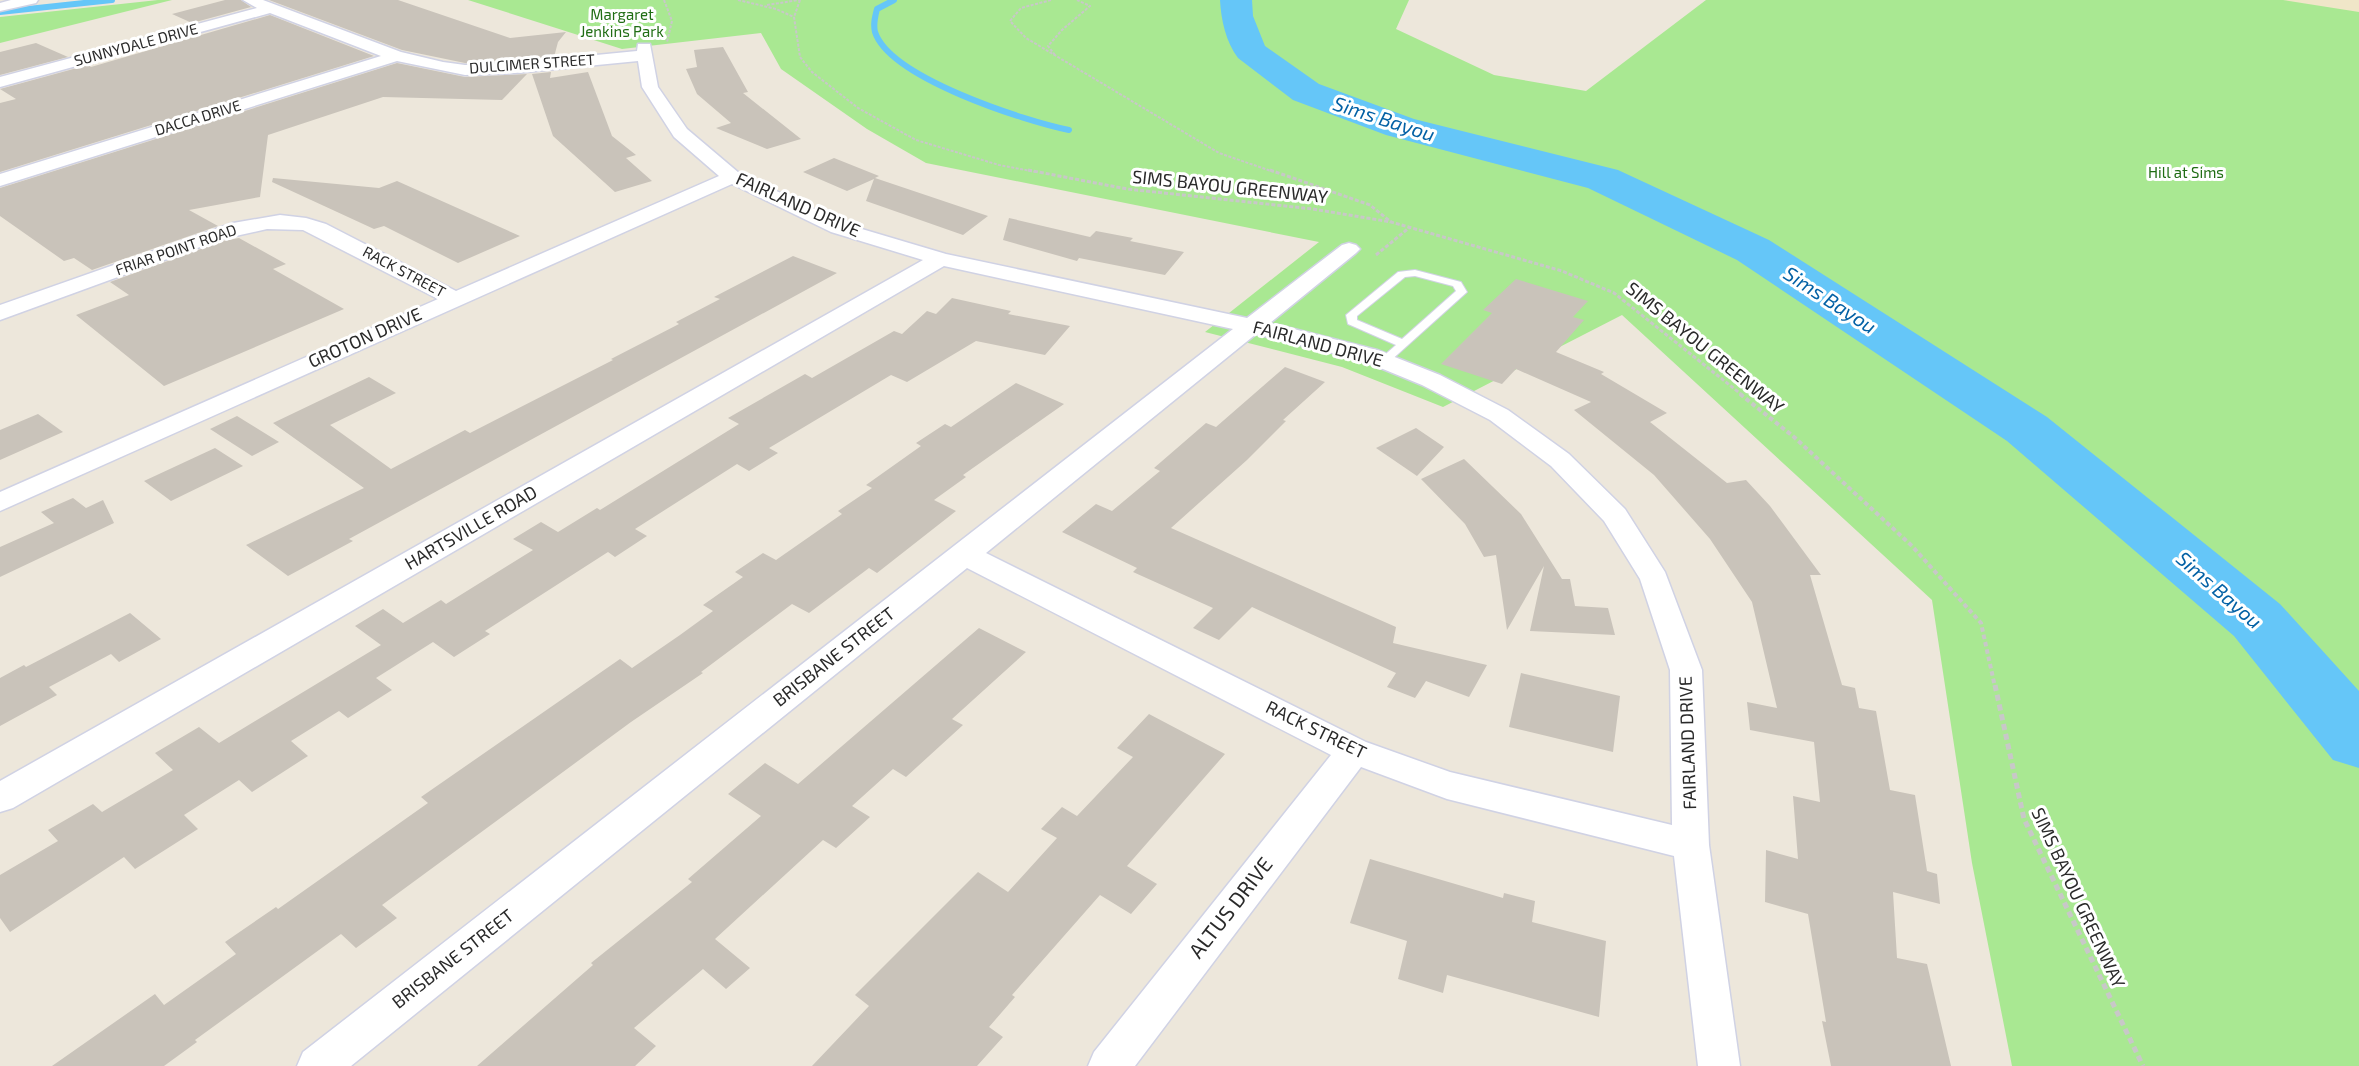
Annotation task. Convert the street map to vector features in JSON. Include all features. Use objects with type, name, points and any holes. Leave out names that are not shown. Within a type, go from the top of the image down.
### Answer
[{"type":"street","points":[[2,7],[31,0]]},
{"type":"street","name":"DULCIMER STREET","points":[[250,0],[396,56],[424,64],[465,70],[515,68],[644,51]]},
{"type":"street","name":"SUNNYDALE DRIVE","points":[[0,82],[272,8]]},
{"type":"street","name":"FAIRLAND DRIVE","points":[[644,51],[651,87],[680,133],[732,177],[838,228],[941,259],[1310,339],[1394,352],[1431,380],[1499,415],[1560,459],[1615,514],[1655,579],[1686,670],[1691,845],[1719,1066]]},
{"type":"street","name":"DACCA DRIVE","points":[[0,180],[396,56]]},
{"type":"street","name":"GROTON DRIVE","points":[[0,502],[732,177]]},
{"type":"street","name":"FRIAR POINT ROAD","points":[[0,313],[250,224],[304,222],[354,246]]},
{"type":"street","name":"RACK STREET","points":[[354,246],[454,299]]},
{"type":"street","name":"BRISBANE STREET","points":[[318,1066],[1349,249]]},
{"type":"street","name":"HARTSVILLE ROAD","points":[[0,798],[941,259]]},
{"type":"street","name":"RACK STREET","points":[[964,554],[1354,751],[1448,786],[1691,845]]},
{"type":"street","name":"ALTUS DRIVE","points":[[1109,1066],[1354,751]]},
{"type":"lane","points":[[1415,273],[1457,284],[1462,292],[1394,352],[1352,322],[1351,315],[1402,274],[1415,273]]},
{"type":"path","name":"SIMS BAYOU GREENWAY","points":[[738,0],[761,5],[794,17]]},
{"type":"path","name":"SIMS BAYOU GREENWAY","points":[[761,5],[800,0],[794,17],[796,42],[800,57],[812,72],[858,108],[916,140],[954,153],[999,165],[1127,189],[1313,209],[1391,222],[1562,271],[1614,293],[1794,437],[1912,546],[1981,623],[2024,819],[2143,1066]]},
{"type":"path","points":[[1051,0],[1021,8],[1010,21],[1026,38],[1219,153],[1370,205],[1391,222]]},
{"type":"path","points":[[1058,57],[1048,46],[1055,35],[1074,22],[1090,6],[1077,0]]},
{"type":"shaded area","points":[[2281,0],[2359,0],[2359,13]]},
{"type":"green space","points":[[172,0],[0,43],[0,17]]},
{"type":"green space","points":[[468,0],[1409,0],[1396,29],[1494,75],[1586,91],[1706,0],[2283,0],[2359,12],[2359,1066],[2012,1066],[1972,863],[1932,600],[1622,315],[1443,407],[1342,367],[1205,332],[1319,242],[926,163],[867,129],[781,69],[761,33],[622,49]]},
{"type":"building","points":[[225,0],[241,0],[251,7],[192,23],[172,14]]},
{"type":"building","points":[[269,0],[398,0],[510,38],[566,32],[558,42],[554,57],[465,63],[402,50]]},
{"type":"building","points":[[270,15],[374,56],[0,172],[0,103],[16,99],[0,89],[88,65],[91,67]]},
{"type":"building","points":[[36,43],[68,57],[0,75],[0,52]]},
{"type":"building","points":[[723,47],[748,92],[743,93],[801,139],[767,149],[716,128],[731,123],[697,94],[686,69],[697,67],[694,50]]},
{"type":"building","points":[[397,63],[465,77],[527,74],[502,100],[383,97],[268,135],[260,197],[189,210],[218,226],[92,270],[74,258],[64,261],[0,216],[0,188]]},
{"type":"building","points":[[551,72],[550,78],[588,72],[612,136],[636,155],[626,158],[652,181],[615,192],[553,136],[532,74]]},
{"type":"building","points":[[834,158],[879,176],[875,178],[988,216],[963,235],[866,201],[874,179],[847,191],[803,172]]},
{"type":"building","points":[[273,178],[379,188],[397,181],[520,236],[458,263],[384,226],[374,229],[272,182]]},
{"type":"building","points":[[1009,218],[1090,237],[1096,231],[1133,238],[1130,241],[1184,252],[1165,275],[1079,258],[1077,261],[1003,240]]},
{"type":"building","points":[[239,238],[286,264],[273,269],[344,309],[164,386],[76,315],[129,295],[110,282],[223,241]]},
{"type":"building","points":[[793,256],[837,273],[349,539],[353,541],[288,576],[246,545],[364,488],[273,423],[369,377],[396,393],[330,425],[391,469],[465,430],[470,433],[613,360],[611,359],[679,324],[676,322],[720,299],[714,297]]},
{"type":"building","points":[[1516,279],[1588,301],[1573,317],[1584,320],[1556,352],[1604,372],[1601,374],[1667,413],[1650,422],[1727,483],[1746,480],[1770,506],[1821,575],[1810,575],[1842,685],[1855,688],[1859,708],[1876,711],[1890,790],[1915,795],[1927,871],[1937,874],[1940,904],[1893,892],[1897,958],[1927,964],[1951,1066],[1831,1066],[1822,1021],[1826,1022],[1808,914],[1765,902],[1766,850],[1798,859],[1793,796],[1820,802],[1814,742],[1750,730],[1747,702],[1777,708],[1752,602],[1710,539],[1654,475],[1574,410],[1591,402],[1516,369],[1502,384],[1441,364],[1492,313],[1483,310]]},
{"type":"building","points":[[952,298],[1011,311],[1008,314],[1070,326],[1045,355],[976,341],[907,382],[891,375],[769,448],[778,453],[749,471],[737,464],[635,529],[647,536],[615,557],[608,552],[485,631],[490,634],[454,657],[433,642],[376,678],[392,690],[348,718],[339,711],[291,741],[308,756],[252,792],[239,780],[184,815],[198,829],[135,869],[124,857],[10,932],[0,918],[0,875],[58,841],[48,830],[93,804],[102,812],[173,770],[155,753],[199,727],[219,743],[381,645],[355,626],[383,609],[403,623],[441,600],[446,604],[533,550],[513,539],[541,522],[558,532],[597,508],[600,510],[739,424],[728,418],[805,374],[812,378],[894,331],[902,334],[927,311],[936,314]]},
{"type":"building","points":[[1285,367],[1325,382],[1283,420],[1286,421],[1247,460],[1171,528],[1396,627],[1393,643],[1487,665],[1469,697],[1426,681],[1415,698],[1387,687],[1396,673],[1252,607],[1219,640],[1193,628],[1213,608],[1133,572],[1137,568],[1062,532],[1096,504],[1112,511],[1160,471],[1154,468],[1206,423],[1216,427]]},
{"type":"building","points":[[1016,383],[1064,404],[963,475],[966,477],[934,500],[956,511],[877,573],[869,568],[809,613],[792,604],[701,672],[703,673],[631,722],[382,905],[397,918],[356,948],[341,934],[195,1040],[197,1042],[164,1066],[52,1066],[155,994],[164,1005],[236,954],[225,942],[276,907],[278,909],[428,803],[421,797],[620,659],[632,668],[680,635],[713,611],[703,605],[743,577],[735,572],[763,553],[776,560],[842,514],[838,511],[872,488],[866,485],[921,446],[916,443],[945,424],[951,427]]},
{"type":"building","points":[[38,414],[63,432],[0,460],[0,430]]},
{"type":"building","points":[[237,416],[279,442],[252,456],[210,429]]},
{"type":"building","points":[[1416,428],[1444,447],[1417,476],[1376,448]]},
{"type":"building","points":[[215,448],[243,466],[171,501],[144,481]]},
{"type":"building","points":[[1464,459],[1521,514],[1562,579],[1570,579],[1575,606],[1608,608],[1615,635],[1530,631],[1544,566],[1507,630],[1496,555],[1484,557],[1465,524],[1421,479]]},
{"type":"building","points":[[73,498],[86,508],[103,500],[114,523],[0,577],[0,547],[54,523],[41,512]]},
{"type":"building","points":[[130,613],[161,639],[119,662],[111,654],[49,687],[57,695],[0,726],[0,678]]},
{"type":"building","points":[[979,628],[1026,652],[952,719],[963,725],[906,777],[893,769],[852,806],[870,817],[836,848],[823,840],[715,939],[750,968],[726,989],[703,969],[634,1028],[656,1046],[635,1066],[477,1066],[593,965],[591,963],[692,882],[688,879],[761,816],[728,794],[765,763],[798,784]]},
{"type":"building","points":[[1521,673],[1620,696],[1613,752],[1509,727]]},
{"type":"building","points":[[1149,714],[1225,754],[1127,866],[1157,884],[1131,914],[1100,895],[1012,995],[1015,997],[989,1027],[1003,1037],[977,1066],[812,1066],[869,1006],[855,995],[978,872],[1008,892],[1057,838],[1041,829],[1062,807],[1077,816],[1133,757],[1117,748]]},
{"type":"building","points":[[1370,859],[1503,898],[1504,893],[1535,901],[1532,922],[1606,941],[1599,1017],[1447,975],[1443,993],[1398,979],[1407,941],[1350,923]]},
{"type":"waterway","points":[[0,12],[112,0]]},
{"type":"waterway","points":[[894,0],[877,9],[874,29],[886,49],[905,65],[931,81],[961,95],[1022,117],[1069,130]]},
{"type":"waterway","name":"Sims Bayou","points":[[1236,0],[1237,16],[1250,51],[1306,92],[1400,127],[1603,179],[1753,250],[2027,429],[2257,620],[2359,740]]},
{"type":"park label","name":"Margaret Jenkins Park","points":[[622,24]]},
{"type":"park label","name":"Hill at Sims","points":[[2186,173]]}]
